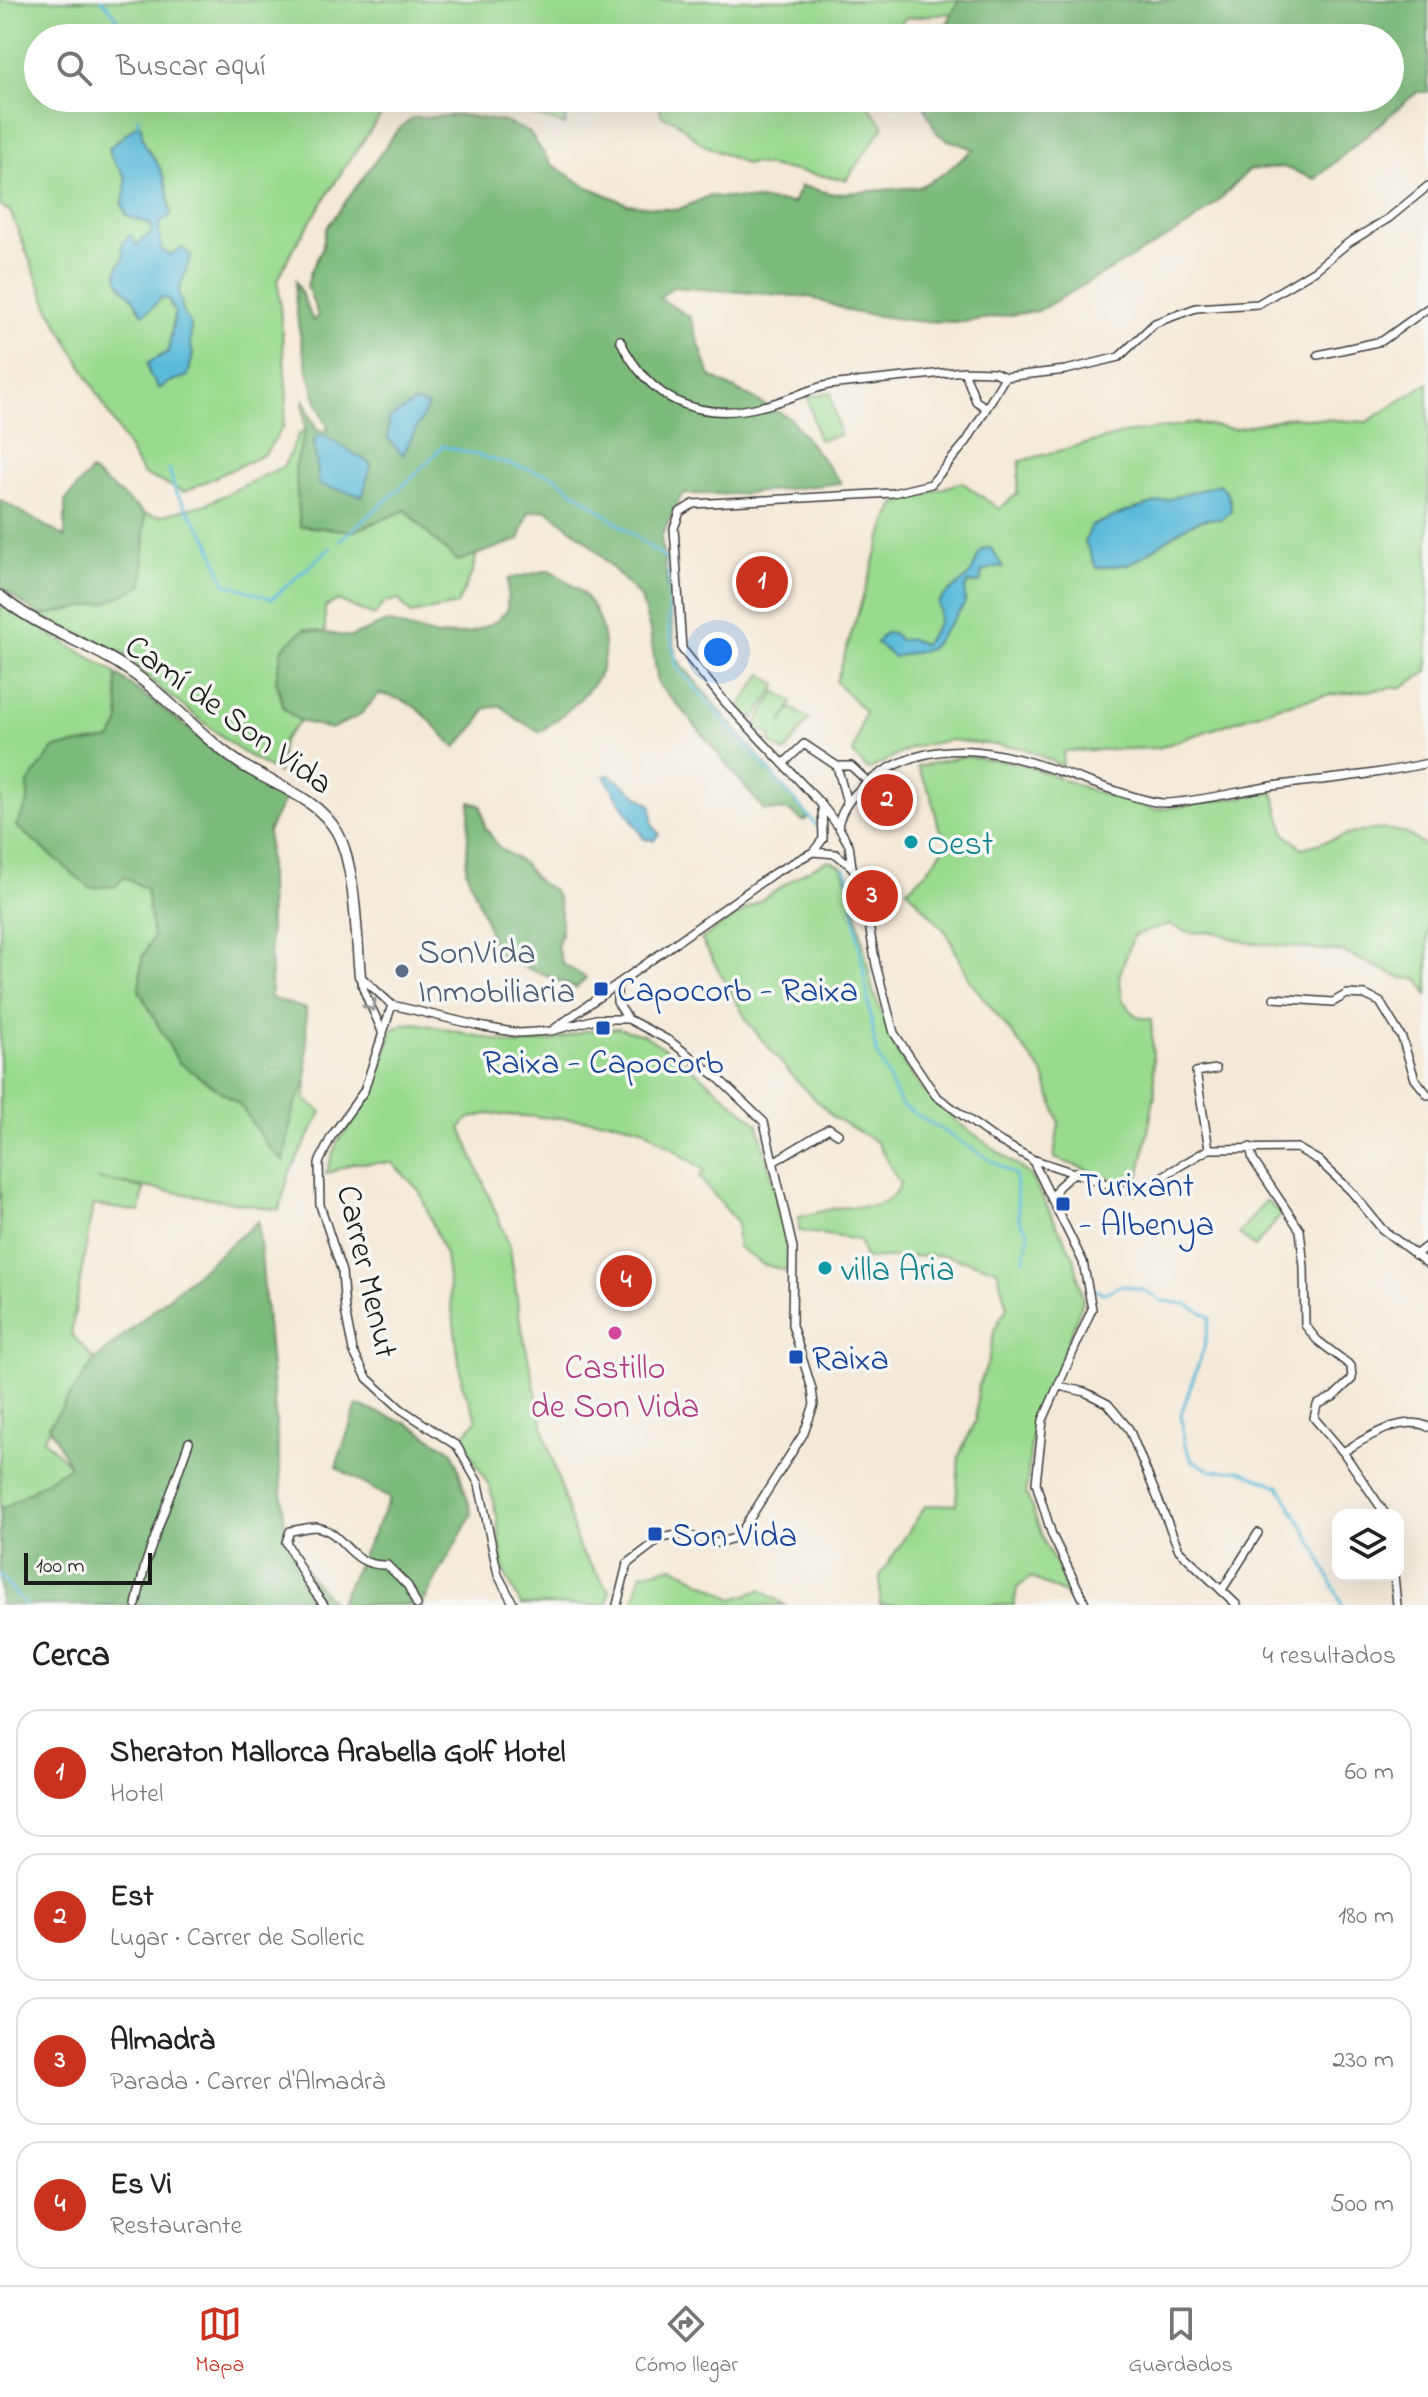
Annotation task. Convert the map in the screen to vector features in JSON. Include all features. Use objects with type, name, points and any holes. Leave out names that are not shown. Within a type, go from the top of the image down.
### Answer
[{"type":"street","points":[[620,340],[628,357],[651,385],[677,403],[714,413],[766,406],[828,385],[964,371],[994,372],[1005,377],[1066,370],[1119,357],[1155,323],[1196,308],[1258,304],[1315,270],[1348,243],[1389,218],[1428,186]]},
{"type":"street","points":[[1318,355],[1382,341],[1428,308]]},
{"type":"street","points":[[964,371],[976,401],[985,407]]},
{"type":"street","points":[[1005,377],[967,441],[931,484],[893,493],[721,505],[693,504],[680,512],[674,528],[682,649],[725,702],[821,804],[849,845],[852,867],[862,885],[876,965],[894,1033],[936,1096],[994,1138],[1032,1159],[1134,1193],[1209,1149],[1297,1148],[1318,1160],[1351,1191],[1382,1229],[1428,1264]]},
{"type":"street","name":"Camí de Son Vida","points":[[0,596],[18,612],[123,666],[242,765],[290,790],[324,813],[338,834],[348,860],[360,976]]},
{"type":"street","points":[[783,764],[804,744],[837,766],[851,766],[868,782]]},
{"type":"street","points":[[838,826],[847,803],[868,782],[898,761],[962,748],[1042,764],[1162,803],[1428,763]]},
{"type":"street","points":[[837,766],[847,803]]},
{"type":"street","points":[[551,1031],[774,873],[813,852],[823,839],[821,804]]},
{"type":"street","points":[[813,852],[836,854],[852,867]]},
{"type":"street","points":[[360,976],[392,1005],[519,1033],[551,1031],[596,1019],[628,1019]]},
{"type":"street","points":[[360,976],[362,991],[376,1012],[383,1037]]},
{"type":"street","points":[[617,984],[617,1002],[628,1019],[681,1050],[716,1076],[764,1122],[793,1248],[792,1325],[814,1405],[804,1433],[738,1537],[717,1543],[683,1534],[661,1538],[627,1564],[617,1605]]},
{"type":"street","points":[[1274,998],[1333,1002],[1347,994],[1365,995],[1380,1002],[1402,1038],[1415,1079],[1428,1095]]},
{"type":"street","name":"Carrer Menut","points":[[392,1005],[364,1091],[331,1137],[319,1163],[320,1205],[342,1272],[353,1351],[367,1378],[401,1409],[457,1446],[479,1484],[498,1575],[514,1605]]},
{"type":"street","points":[[1209,1149],[1196,1072],[1216,1069]]},
{"type":"street","points":[[775,1161],[829,1128],[838,1134]]},
{"type":"street","points":[[1250,1147],[1253,1160],[1300,1230],[1305,1325],[1317,1340],[1351,1366],[1352,1379],[1333,1397],[1317,1405],[1314,1418],[1343,1452],[1382,1509]]},
{"type":"street","points":[[1032,1159],[1083,1262],[1092,1309],[1043,1420],[1036,1483],[1052,1535],[1085,1604]]},
{"type":"street","points":[[1052,1200],[1058,1187],[1075,1172]]},
{"type":"street","points":[[1415,1255],[1428,1245]]},
{"type":"street","points":[[1059,1386],[1085,1392],[1108,1404],[1129,1429],[1179,1550],[1237,1605]]},
{"type":"street","points":[[1343,1452],[1364,1439],[1394,1427],[1420,1423],[1428,1427]]},
{"type":"street","points":[[136,1605],[145,1565],[189,1442]]},
{"type":"street","points":[[324,1605],[286,1542],[290,1531],[316,1527],[332,1535],[359,1560],[375,1566],[387,1565],[408,1586],[417,1605]]},
{"type":"street","points":[[1222,1590],[1258,1533]]},
{"type":"street","points":[[1395,1581],[1397,1605]]},
{"type":"green space","points":[[0,0],[978,0],[971,11],[905,18],[901,24],[24,24],[24,112],[383,112],[290,254],[278,280],[287,398],[283,427],[265,454],[184,492],[143,474],[49,308],[10,211],[0,206]]},
{"type":"green space","points":[[959,0],[1428,0],[1428,92],[1417,92],[1404,103],[1404,24],[947,24]]},
{"type":"green space","points":[[523,112],[566,112],[565,125]]},
{"type":"green space","points":[[661,112],[874,112],[884,126],[846,180],[751,163],[747,165],[702,144],[674,120],[662,116]]},
{"type":"green space","points":[[927,112],[1394,112],[1315,179],[1283,167],[1249,170],[1189,225],[1038,311],[962,322],[914,321],[852,312],[810,297],[673,287],[659,298],[690,317],[710,376],[790,418],[841,483],[739,494],[682,494],[661,537],[676,658],[809,817],[803,821],[789,811],[764,810],[658,684],[650,631],[641,598],[586,540],[547,510],[529,512],[519,540],[458,561],[406,510],[354,531],[300,526],[295,469],[305,430],[303,399],[317,431],[329,430],[305,357],[297,315],[296,281],[313,321],[318,315],[307,286],[322,249],[326,229],[396,132],[412,118],[461,115],[505,122],[529,132],[551,164],[584,185],[628,204],[677,210],[709,196],[793,203],[801,186],[834,194],[919,187],[942,175],[974,149],[937,133]]},
{"type":"green space","points":[[1428,383],[1428,672],[1402,687],[1327,695],[1277,707],[1158,748],[1064,751],[1062,766],[1024,748],[950,740],[913,747],[868,770],[853,754],[865,711],[836,682],[895,504],[962,482],[999,509],[1017,494],[1020,461],[1123,434],[1194,423],[1234,429],[1289,417],[1367,422]]},
{"type":"green space","points":[[830,392],[840,435],[818,440],[808,397]]},
{"type":"green space","points":[[305,430],[295,469],[354,531],[406,510],[458,560],[477,554],[457,605],[411,614],[398,599],[384,603],[374,616],[338,600],[325,607],[325,633],[304,629],[284,709],[300,721],[283,740],[278,773],[242,752],[162,690],[122,653],[40,616],[107,602],[143,585],[145,514],[159,516],[206,504],[284,466],[298,435]]},
{"type":"green space","points":[[91,471],[145,514],[143,585],[107,602],[40,616],[0,587],[0,500],[65,537],[65,501]]},
{"type":"green space","points":[[550,570],[577,589],[591,604],[603,635],[604,657],[598,677],[586,693],[540,732],[500,705],[485,709],[478,723],[456,747],[415,707],[379,694],[359,716],[331,729],[300,721],[284,709],[276,680],[282,649],[304,629],[350,637],[387,622],[437,636],[470,633],[495,622],[507,611],[508,579]]},
{"type":"green space","points":[[0,605],[108,668],[284,800],[268,831],[272,1081],[307,1080],[306,1100],[322,1112],[290,1172],[279,1210],[97,1179],[144,1188],[140,1212],[93,1205],[71,1334],[95,1360],[43,1439],[71,1466],[4,1508],[0,1507]]},
{"type":"green space","points":[[116,674],[284,800],[268,831],[271,998],[306,1009],[307,1080],[293,1110],[284,1162],[267,1145],[240,1105],[178,1062],[139,990],[142,958],[153,937],[146,889],[124,877],[116,886],[90,888],[16,826],[28,803],[28,783],[54,748],[111,739],[120,722]]},
{"type":"green space","points":[[762,674],[777,685],[754,719],[739,708]]},
{"type":"green space","points":[[776,691],[793,702],[781,723],[792,708],[809,719],[785,753],[769,742],[772,736],[755,726]]},
{"type":"green space","points":[[964,756],[1020,763],[1096,792],[1156,810],[1273,792],[1285,834],[1302,848],[1364,831],[1389,830],[1408,835],[1428,848],[1428,996],[1419,979],[1401,978],[1343,952],[1244,942],[1215,932],[1191,933],[1169,925],[1134,935],[1119,976],[1123,1001],[1137,1017],[1151,1019],[1155,1094],[1139,1179],[1127,1184],[1054,1158],[1059,1122],[1043,1073],[970,981],[947,933],[907,889],[925,874],[949,841],[939,828],[931,795],[917,767]]},
{"type":"green space","points":[[470,802],[481,805],[485,827],[499,847],[524,864],[537,881],[553,890],[561,914],[557,948],[563,964],[586,978],[576,988],[495,955],[486,921],[466,870]]},
{"type":"green space","points":[[828,860],[841,866],[852,889],[873,992],[900,1058],[921,1088],[960,1124],[1030,1175],[1074,1257],[1083,1301],[1033,1424],[1026,1492],[1045,1544],[1074,1599],[1031,1577],[1017,1588],[1014,1605],[880,1605],[880,1576],[925,1506],[956,1504],[959,1456],[976,1420],[978,1387],[988,1362],[995,1328],[1007,1308],[997,1269],[944,1255],[865,1259],[859,1240],[799,1231],[799,1217],[838,1208],[881,1204],[900,1184],[877,1142],[833,1117],[794,1078],[749,1024],[701,939],[804,872]]},
{"type":"green space","points":[[417,1023],[519,1045],[555,1040],[585,1031],[618,1028],[644,1035],[684,1061],[758,1124],[789,1246],[788,1271],[762,1264],[737,1246],[737,1222],[699,1177],[705,1171],[642,1128],[611,1121],[487,1114],[468,1119],[461,1128],[510,1247],[520,1320],[546,1438],[579,1549],[610,1591],[607,1605],[521,1605],[504,1572],[490,1488],[462,1438],[477,1419],[462,1384],[445,1255],[419,1190],[392,1163],[354,1163],[326,1174],[337,1142],[363,1109],[381,1069],[392,1030],[403,1024]]},
{"type":"green space","points":[[1266,1200],[1282,1214],[1255,1247],[1239,1234]]},
{"type":"green space","points":[[258,1221],[285,1526],[305,1570],[335,1605],[0,1605],[0,1507],[4,1508],[70,1466],[49,1426],[95,1360]]},
{"type":"green space","points":[[357,1405],[407,1423],[453,1452],[472,1514],[422,1605],[338,1605],[390,1499],[336,1467]]},
{"type":"green space","points":[[673,1566],[733,1599],[761,1590],[785,1605],[633,1605],[641,1574]]},
{"type":"water","points":[[138,124],[146,146],[162,173],[167,191],[171,215],[159,224],[161,249],[169,255],[182,248],[191,255],[179,291],[183,312],[191,325],[193,354],[188,376],[159,389],[149,374],[148,363],[168,352],[175,313],[168,299],[161,298],[143,314],[117,274],[124,258],[122,247],[125,240],[131,235],[136,245],[152,232],[150,224],[127,216],[122,204],[126,182],[109,148]]},
{"type":"water","points":[[415,402],[428,406],[403,455],[388,439],[389,419]]},
{"type":"water","points":[[322,434],[371,464],[363,496],[319,485],[314,440]]},
{"type":"water","points":[[1219,484],[1227,493],[1231,507],[1231,511],[1221,520],[1199,521],[1188,526],[1133,562],[1096,568],[1085,542],[1091,526],[1125,512]]},
{"type":"water","points":[[985,548],[991,548],[1003,567],[982,572],[980,583],[969,583],[965,588],[965,604],[930,649],[894,657],[876,643],[885,633],[893,633],[900,640],[910,639],[924,644],[939,621],[938,603],[969,576]]},
{"type":"water","points":[[610,775],[652,806],[652,824],[659,834],[654,840],[644,839],[604,776]]},
{"type":"waterway","points":[[101,0],[118,24]]},
{"type":"waterway","points":[[138,117],[138,124]]},
{"type":"waterway","points":[[340,540],[412,478],[443,446],[553,476],[669,561],[669,629],[677,667],[818,827]]},
{"type":"waterway","points":[[169,469],[176,493],[208,539],[225,583],[272,599],[331,547]]},
{"type":"waterway","points":[[845,868],[876,1051],[901,1105],[1015,1175],[1019,1219],[1029,1233],[1024,1260]]},
{"type":"waterway","points":[[1095,1290],[1104,1293],[1122,1285],[1144,1290],[1162,1301],[1186,1304],[1210,1317],[1204,1348],[1181,1414],[1185,1445],[1192,1460],[1212,1471],[1238,1470],[1279,1486],[1316,1549],[1342,1605]]},
{"type":"waterway","points":[[0,1575],[25,1605]]},
{"type":"place","name":"Sheraton Mallorca Arabella Golf Hotel","points":[[762,582]]},
{"type":"place","name":"Est","points":[[887,800]]},
{"type":"place","name":"Oest","points":[[911,842]]},
{"type":"place","name":"Almadrà","points":[[872,896]]},
{"type":"place","name":"SonVida Inmobiliaria","points":[[402,971]]},
{"type":"place","name":"Capocorb - Raixa","points":[[601,989]]},
{"type":"place","name":"Raixa - Capocorb","points":[[603,1028]]},
{"type":"place","name":"Turixant - Albenya","points":[[1063,1204]]},
{"type":"place","name":"villa Aria","points":[[825,1268]]},
{"type":"place","name":"Es Vi","points":[[626,1281]]},
{"type":"place","name":"Castillo de Son Vida","points":[[615,1333]]},
{"type":"place","name":"Raixa","points":[[796,1357]]},
{"type":"place","name":"Son Vida","points":[[655,1534]]}]
